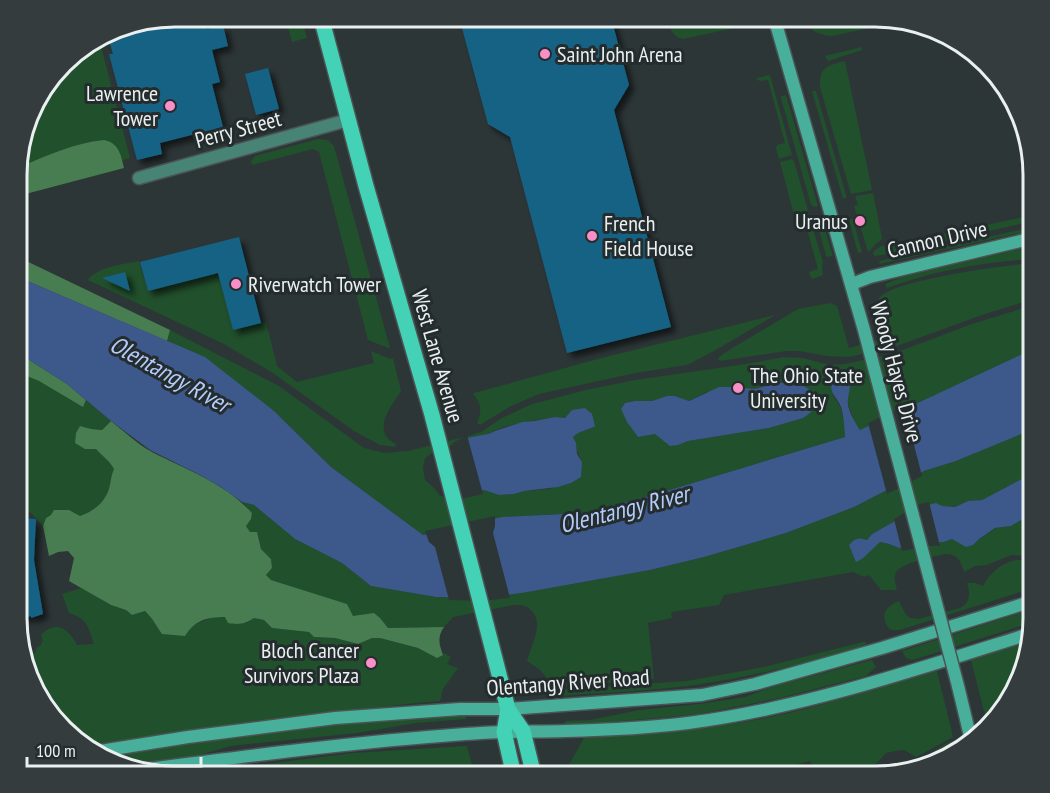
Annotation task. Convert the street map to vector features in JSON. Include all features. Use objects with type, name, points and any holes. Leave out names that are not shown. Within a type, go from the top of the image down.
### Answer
[{"type":"main road","name":"West Lane Avenue","points":[[324,27],[366,186],[432,416],[508,709],[524,731],[532,766]]},
{"type":"main road","name":"Woody Hayes Drive","points":[[777,27],[852,284],[969,732]]},
{"type":"main road","name":"Cannon Drive","points":[[852,284],[870,277],[1023,241]]},
{"type":"main road","name":"Olentangy River Road","points":[[107,750],[335,718],[460,709],[508,709],[702,695],[755,684],[1023,604]]},
{"type":"main road","name":"Olentangy River Road","points":[[171,766],[314,748],[454,735],[625,729],[688,723],[801,702],[1022,636]]},
{"type":"main road","name":"West Lane Avenue","points":[[508,709],[504,732],[512,766]]},
{"type":"street","name":"Perry Street","points":[[139,178],[348,120]]},
{"type":"green space","points":[[288,27],[304,27],[307,38],[292,42]]},
{"type":"green space","points":[[739,27],[683,39],[673,34],[670,28]]},
{"type":"green space","points":[[809,27],[875,27],[832,36],[813,31]]},
{"type":"green space","points":[[101,47],[130,158],[27,187],[28,156],[42,109],[64,77],[77,64]]},
{"type":"green space","points":[[862,47],[862,50],[828,61],[825,56]]},
{"type":"green space","points":[[845,61],[872,190],[851,194],[820,87],[823,71],[829,66]]},
{"type":"green space","points":[[770,75],[792,155],[779,159],[777,145],[785,143],[768,80],[757,80],[757,78]]},
{"type":"green space","points":[[812,91],[816,91],[846,195],[843,199]]},
{"type":"green space","points":[[786,95],[818,206],[811,205],[781,98]]},
{"type":"green space","points":[[318,139],[328,140],[334,146],[390,348],[368,340],[319,152],[313,149],[252,165],[251,161],[255,156]]},
{"type":"green space","points":[[104,140],[113,144],[120,154],[124,168],[27,194],[28,164],[71,147]]},
{"type":"green space","points":[[792,159],[808,210],[794,215],[780,162]]},
{"type":"green space","points":[[873,193],[882,238],[868,252],[854,206],[858,205],[855,196]]},
{"type":"green space","points":[[809,214],[808,223],[811,223],[823,262],[823,275],[812,279],[809,273],[818,269],[807,229],[797,229],[794,218]]},
{"type":"green space","points":[[1023,217],[1023,223],[874,256],[875,250],[883,245],[884,247]]},
{"type":"green space","points":[[852,219],[862,252],[858,253],[849,220]]},
{"type":"green space","points":[[824,227],[833,256],[826,256],[819,230]]},
{"type":"green space","points":[[1023,229],[1023,232],[880,264],[879,261]]},
{"type":"green space","points":[[1023,248],[1023,260],[959,268],[887,288],[885,284],[902,277]]},
{"type":"green space","points":[[27,261],[170,330],[167,341],[27,281]]},
{"type":"green space","points":[[139,261],[148,291],[214,274],[219,276],[233,330],[266,322],[277,366],[297,382],[374,363],[371,351],[390,359],[393,358],[401,391],[388,411],[384,432],[388,439],[396,444],[395,447],[380,445],[354,431],[273,373],[224,344],[88,280],[104,269]]},
{"type":"green space","points":[[1023,264],[1023,302],[891,348],[849,357],[786,351],[720,361],[718,359],[729,350],[798,309],[830,303],[837,306],[849,348],[886,338],[878,300],[886,293],[924,280]]},
{"type":"green space","points":[[1023,308],[1023,354],[859,431],[848,403],[832,394],[840,406],[845,437],[653,495],[585,513],[502,517],[422,535],[331,467],[274,411],[167,341],[170,330],[279,386],[364,448],[385,453],[408,451],[468,436],[481,432],[502,418],[532,404],[635,380],[784,357],[803,358],[829,365],[892,354],[972,324]],"holes":[[[778,383],[803,418],[769,428],[673,445],[655,434],[638,437],[621,409],[625,403],[635,401],[652,401],[667,396],[675,396],[688,401],[707,392],[754,389]],[[555,417],[565,418],[591,429],[578,432],[573,437],[582,462],[571,483],[514,494],[499,495],[484,490],[467,494],[488,434],[529,421]]]},
{"type":"green space","points":[[775,315],[687,365],[635,373],[539,394],[511,406],[480,425],[477,423],[480,408],[474,393],[598,359]]},
{"type":"green space","points":[[27,358],[67,384],[86,400],[83,407],[27,376]]},
{"type":"green space","points":[[27,376],[83,406],[86,400],[111,421],[102,430],[91,429],[85,449],[96,449],[115,469],[104,498],[94,509],[80,516],[69,510],[51,515],[46,518],[43,526],[27,509]]},
{"type":"green space","points":[[111,421],[146,449],[218,485],[252,513],[246,526],[250,532],[257,532],[261,549],[271,559],[272,568],[266,575],[271,580],[347,604],[353,616],[374,613],[388,628],[444,627],[439,641],[443,655],[437,658],[418,648],[380,638],[372,638],[358,644],[335,638],[314,637],[309,632],[272,628],[264,620],[254,618],[245,623],[235,624],[228,623],[225,617],[213,618],[197,623],[185,636],[162,634],[145,611],[132,615],[69,581],[74,558],[68,551],[49,556],[43,526],[46,518],[54,510],[69,510],[80,516],[94,509],[104,498],[114,469],[96,449],[85,449],[75,443],[76,433],[80,426],[102,430]]},
{"type":"green space","points":[[1023,432],[1023,478],[982,500],[968,501],[955,507],[941,506],[891,524],[872,534],[867,540],[857,539],[849,545],[875,546],[880,542],[899,548],[952,539],[973,545],[996,528],[1011,526],[1023,519],[1023,556],[1011,555],[987,565],[975,566],[964,572],[956,557],[945,554],[902,567],[895,575],[897,590],[881,590],[869,575],[864,577],[853,572],[724,595],[719,605],[671,612],[672,618],[648,623],[654,679],[555,687],[539,669],[527,661],[537,622],[532,611],[523,606],[514,605],[453,617],[444,627],[387,628],[380,618],[353,616],[346,604],[271,580],[266,575],[272,568],[271,559],[261,549],[257,532],[250,532],[246,526],[252,513],[242,502],[254,505],[295,539],[342,563],[371,586],[436,597],[479,598],[522,593],[650,570],[786,533],[854,507],[924,471],[956,461]]},
{"type":"green space","points":[[1023,560],[1023,591],[900,630],[891,630],[887,626],[885,613],[890,606],[899,601],[906,615],[918,619],[960,608],[969,597],[967,583],[983,586],[989,577],[1002,566]]},
{"type":"green space","points":[[82,588],[132,615],[145,611],[157,626],[191,626],[213,617],[225,617],[247,623],[254,618],[264,620],[272,628],[309,632],[314,637],[335,638],[358,644],[372,638],[380,638],[418,648],[437,657],[444,653],[451,657],[447,664],[458,668],[443,689],[440,701],[98,744],[70,723],[58,708],[42,684],[32,656],[31,652],[35,653],[43,641],[41,635],[46,630],[57,627],[66,630],[77,645],[94,644],[84,621],[69,613],[62,594]]},
{"type":"green space","points":[[1023,612],[1023,625],[913,660],[906,658],[902,651]]},
{"type":"green space","points":[[866,642],[865,645],[804,663],[701,684],[555,696],[554,690],[687,681],[764,667]]},
{"type":"green space","points":[[1020,644],[1008,684],[985,717],[971,660]]},
{"type":"green space","points":[[872,660],[876,667],[866,676],[780,698],[699,714],[590,724],[564,724],[566,721],[590,720],[640,710],[745,697],[775,686]]},
{"type":"green space","points":[[937,671],[953,737],[916,757],[904,750],[886,753],[874,766],[812,766],[810,761],[791,766],[567,766],[584,738],[739,723],[827,703]]},
{"type":"green space","points":[[466,716],[466,719],[416,723],[357,733],[230,746],[200,755],[144,763],[116,754],[297,728]]},
{"type":"green space","points":[[951,742],[952,744],[941,751],[924,757]]},
{"type":"green space","points":[[467,746],[472,765],[250,766],[353,753]]},
{"type":"water","name":"Olentangy River","points":[[27,281],[205,357],[274,411],[331,467],[423,535],[502,517],[585,513],[653,495],[845,437],[841,407],[831,388],[839,376],[845,378],[850,384],[849,407],[860,430],[1023,354],[1023,432],[956,461],[924,471],[854,507],[786,533],[704,557],[650,570],[522,593],[479,598],[436,597],[371,586],[342,563],[295,539],[254,505],[242,502],[200,475],[150,450],[67,384],[27,358]]},
{"type":"water","points":[[795,382],[808,389],[817,399],[816,406],[803,418],[769,428],[688,441],[678,445],[670,446],[655,434],[638,437],[621,409],[625,403],[652,401],[667,396],[689,401],[719,387],[754,389],[778,383]]},
{"type":"water","points":[[585,408],[592,414],[595,426],[573,437],[577,454],[582,462],[581,477],[558,487],[514,494],[499,495],[484,490],[467,494],[449,452],[467,438],[488,434],[522,422],[555,417],[565,418],[572,410]]},
{"type":"water","points":[[1023,478],[1023,519],[1011,526],[995,528],[973,545],[966,547],[952,539],[899,548],[880,542],[856,562],[849,545],[859,538],[867,540],[872,534],[921,507],[936,503],[955,507],[968,501],[982,500]]},
{"type":"pier","points":[[904,406],[922,476],[887,494],[868,423]]},
{"type":"pier","points":[[467,435],[483,494],[461,499],[440,496],[425,480],[423,467],[425,458],[432,453],[448,449],[453,443]]},
{"type":"pier","points":[[929,502],[940,546],[902,551],[894,519],[920,504]]},
{"type":"pier","points":[[495,516],[493,533],[510,598],[480,601],[449,600],[435,547],[429,542],[425,531]]},
{"type":"building","name":"Lawrence Tower","points":[[223,27],[228,46],[212,50],[220,82],[212,84],[223,127],[160,143],[162,154],[137,160],[109,54],[113,54],[110,42],[137,32],[156,28]]},
{"type":"building","name":"French Field House","points":[[462,27],[614,27],[629,85],[614,110],[671,327],[567,353],[510,137],[488,124]]},
{"type":"building","points":[[268,68],[279,109],[256,115],[245,74]]},
{"type":"building","name":"Riverwatch Tower","points":[[239,237],[261,323],[233,330],[218,273],[148,291],[140,262]]},
{"type":"building","points":[[125,272],[130,291],[102,278]]},
{"type":"building","points":[[27,519],[36,519],[34,560],[43,614],[31,618],[31,616],[27,617]]},
{"type":"place","name":"Saint John Arena","points":[[545,54]]},
{"type":"place","name":"Lawrence Tower","points":[[170,106]]},
{"type":"place","name":"Uranus","points":[[860,221]]},
{"type":"place","name":"French Field House","points":[[592,236]]},
{"type":"place","name":"Riverwatch Tower","points":[[236,284]]},
{"type":"place","name":"The Ohio State University","points":[[738,388]]},
{"type":"place","name":"Bloch Cancer Survivors Plaza","points":[[371,663]]}]
